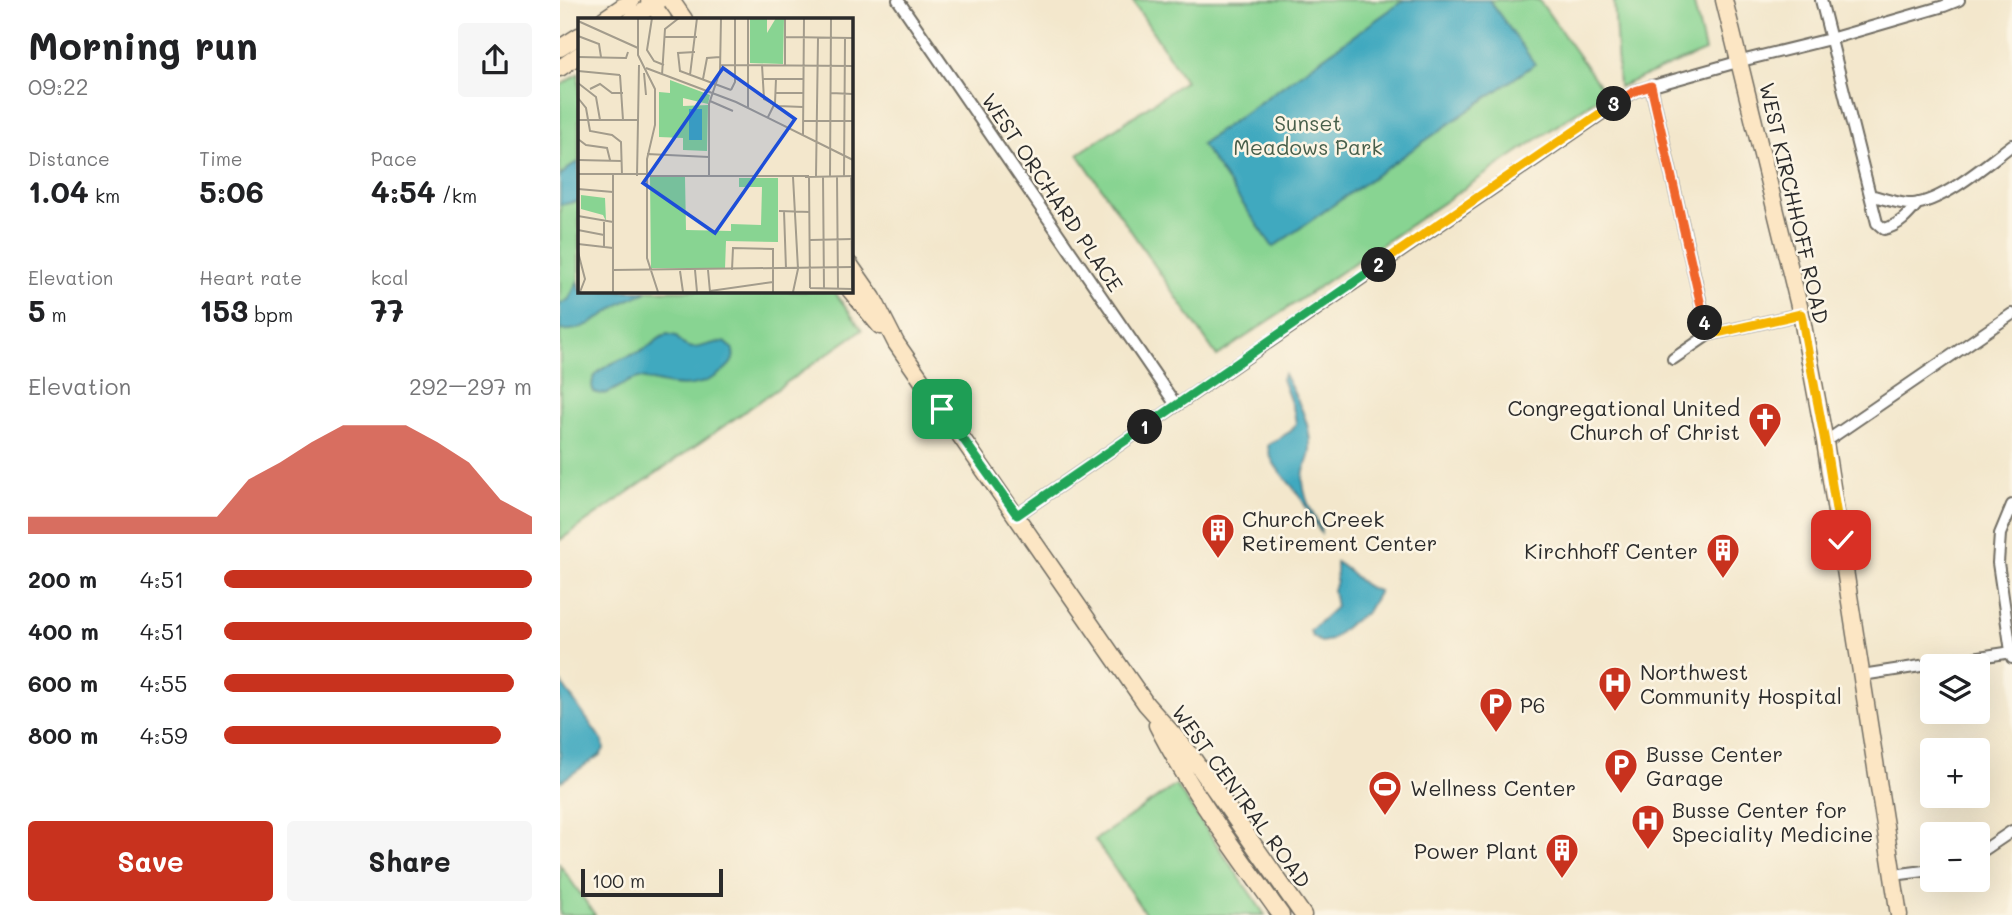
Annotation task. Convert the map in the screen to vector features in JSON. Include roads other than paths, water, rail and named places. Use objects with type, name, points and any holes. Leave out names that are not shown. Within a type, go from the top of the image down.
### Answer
[{"type":"main road","points":[[605,18],[632,0]]},
{"type":"main road","points":[[671,0],[683,18]]},
{"type":"main road","name":"WEST KIRCHHOFF ROAD","points":[[1724,0],[1801,314],[1825,442],[1899,915]]},
{"type":"main road","points":[[633,18],[654,2],[662,18]]},
{"type":"main road","points":[[560,48],[578,37]]},
{"type":"main road","points":[[560,68],[578,55]]},
{"type":"main road","name":"WEST CENTRAL ROAD","points":[[852,268],[873,298],[896,343]]},
{"type":"main road","name":"WEST CENTRAL ROAD","points":[[851,292],[896,343],[1017,515],[1146,704],[1174,759],[1210,816],[1281,915]]},
{"type":"main road","name":"WEST CENTRAL ROAD","points":[[1146,704],[1187,750],[1303,915]]},
{"type":"street","name":"WEST ORCHARD PLACE","points":[[898,0],[1176,405]]},
{"type":"street","points":[[1821,0],[1877,223],[1884,229],[1892,227],[1904,220],[1918,203]]},
{"type":"street","points":[[1017,515],[1624,97],[1651,86],[1830,39],[1959,0]]},
{"type":"street","points":[[1651,86],[1708,335]]},
{"type":"street","points":[[1870,195],[1912,205],[1932,199],[2012,145]]},
{"type":"street","points":[[1673,359],[1708,335],[1801,314]]},
{"type":"street","points":[[1825,442],[2012,314]]},
{"type":"street","points":[[1862,675],[2012,654],[1998,563],[2000,534],[2012,505]]},
{"type":"street","points":[[1990,846],[2012,831]]},
{"type":"street","points":[[1893,875],[1920,872]]},
{"type":"water","points":[[1404,0],[1489,0],[1535,64],[1273,247],[1201,144]]},
{"type":"water","points":[[578,162],[578,201],[560,205],[560,176]]},
{"type":"water","points":[[578,281],[578,292],[646,292],[585,326],[560,330],[560,304],[569,299]]},
{"type":"water","points":[[667,334],[676,336],[681,343],[692,348],[725,342],[732,348],[732,361],[715,377],[699,384],[674,385],[640,378],[606,393],[594,392],[592,384],[601,370],[644,350]]},
{"type":"water","points":[[1284,374],[1308,430],[1310,451],[1304,473],[1304,490],[1321,533],[1301,498],[1276,467],[1269,453],[1268,445],[1291,431],[1296,423],[1282,379]]},
{"type":"water","points":[[1336,562],[1362,583],[1379,591],[1367,612],[1331,640],[1321,642],[1313,637],[1310,631],[1336,607],[1333,590],[1336,582]]},
{"type":"water","points":[[560,681],[603,742],[604,749],[600,755],[560,782]]},
{"type":"place","name":"Congregational United Church of Christ","points":[[1765,449]]},
{"type":"place","name":"Church Creek Retirement Center","points":[[1218,560]]},
{"type":"place","name":"Kirchhoff Center","points":[[1723,580]]},
{"type":"place","name":"Northwest Community Hospital","points":[[1615,713]]},
{"type":"place","name":"P6","points":[[1496,734]]},
{"type":"place","name":"Busse Center Garage","points":[[1621,795]]},
{"type":"place","name":"Wellness Center","points":[[1385,817]]},
{"type":"place","name":"Busse Center for Speciality Medicine","points":[[1648,851]]},
{"type":"place","name":"Power Plant","points":[[1562,880]]},
{"type":"park label","name":"Sunset Meadows Park","points":[[1308,134]]}]
